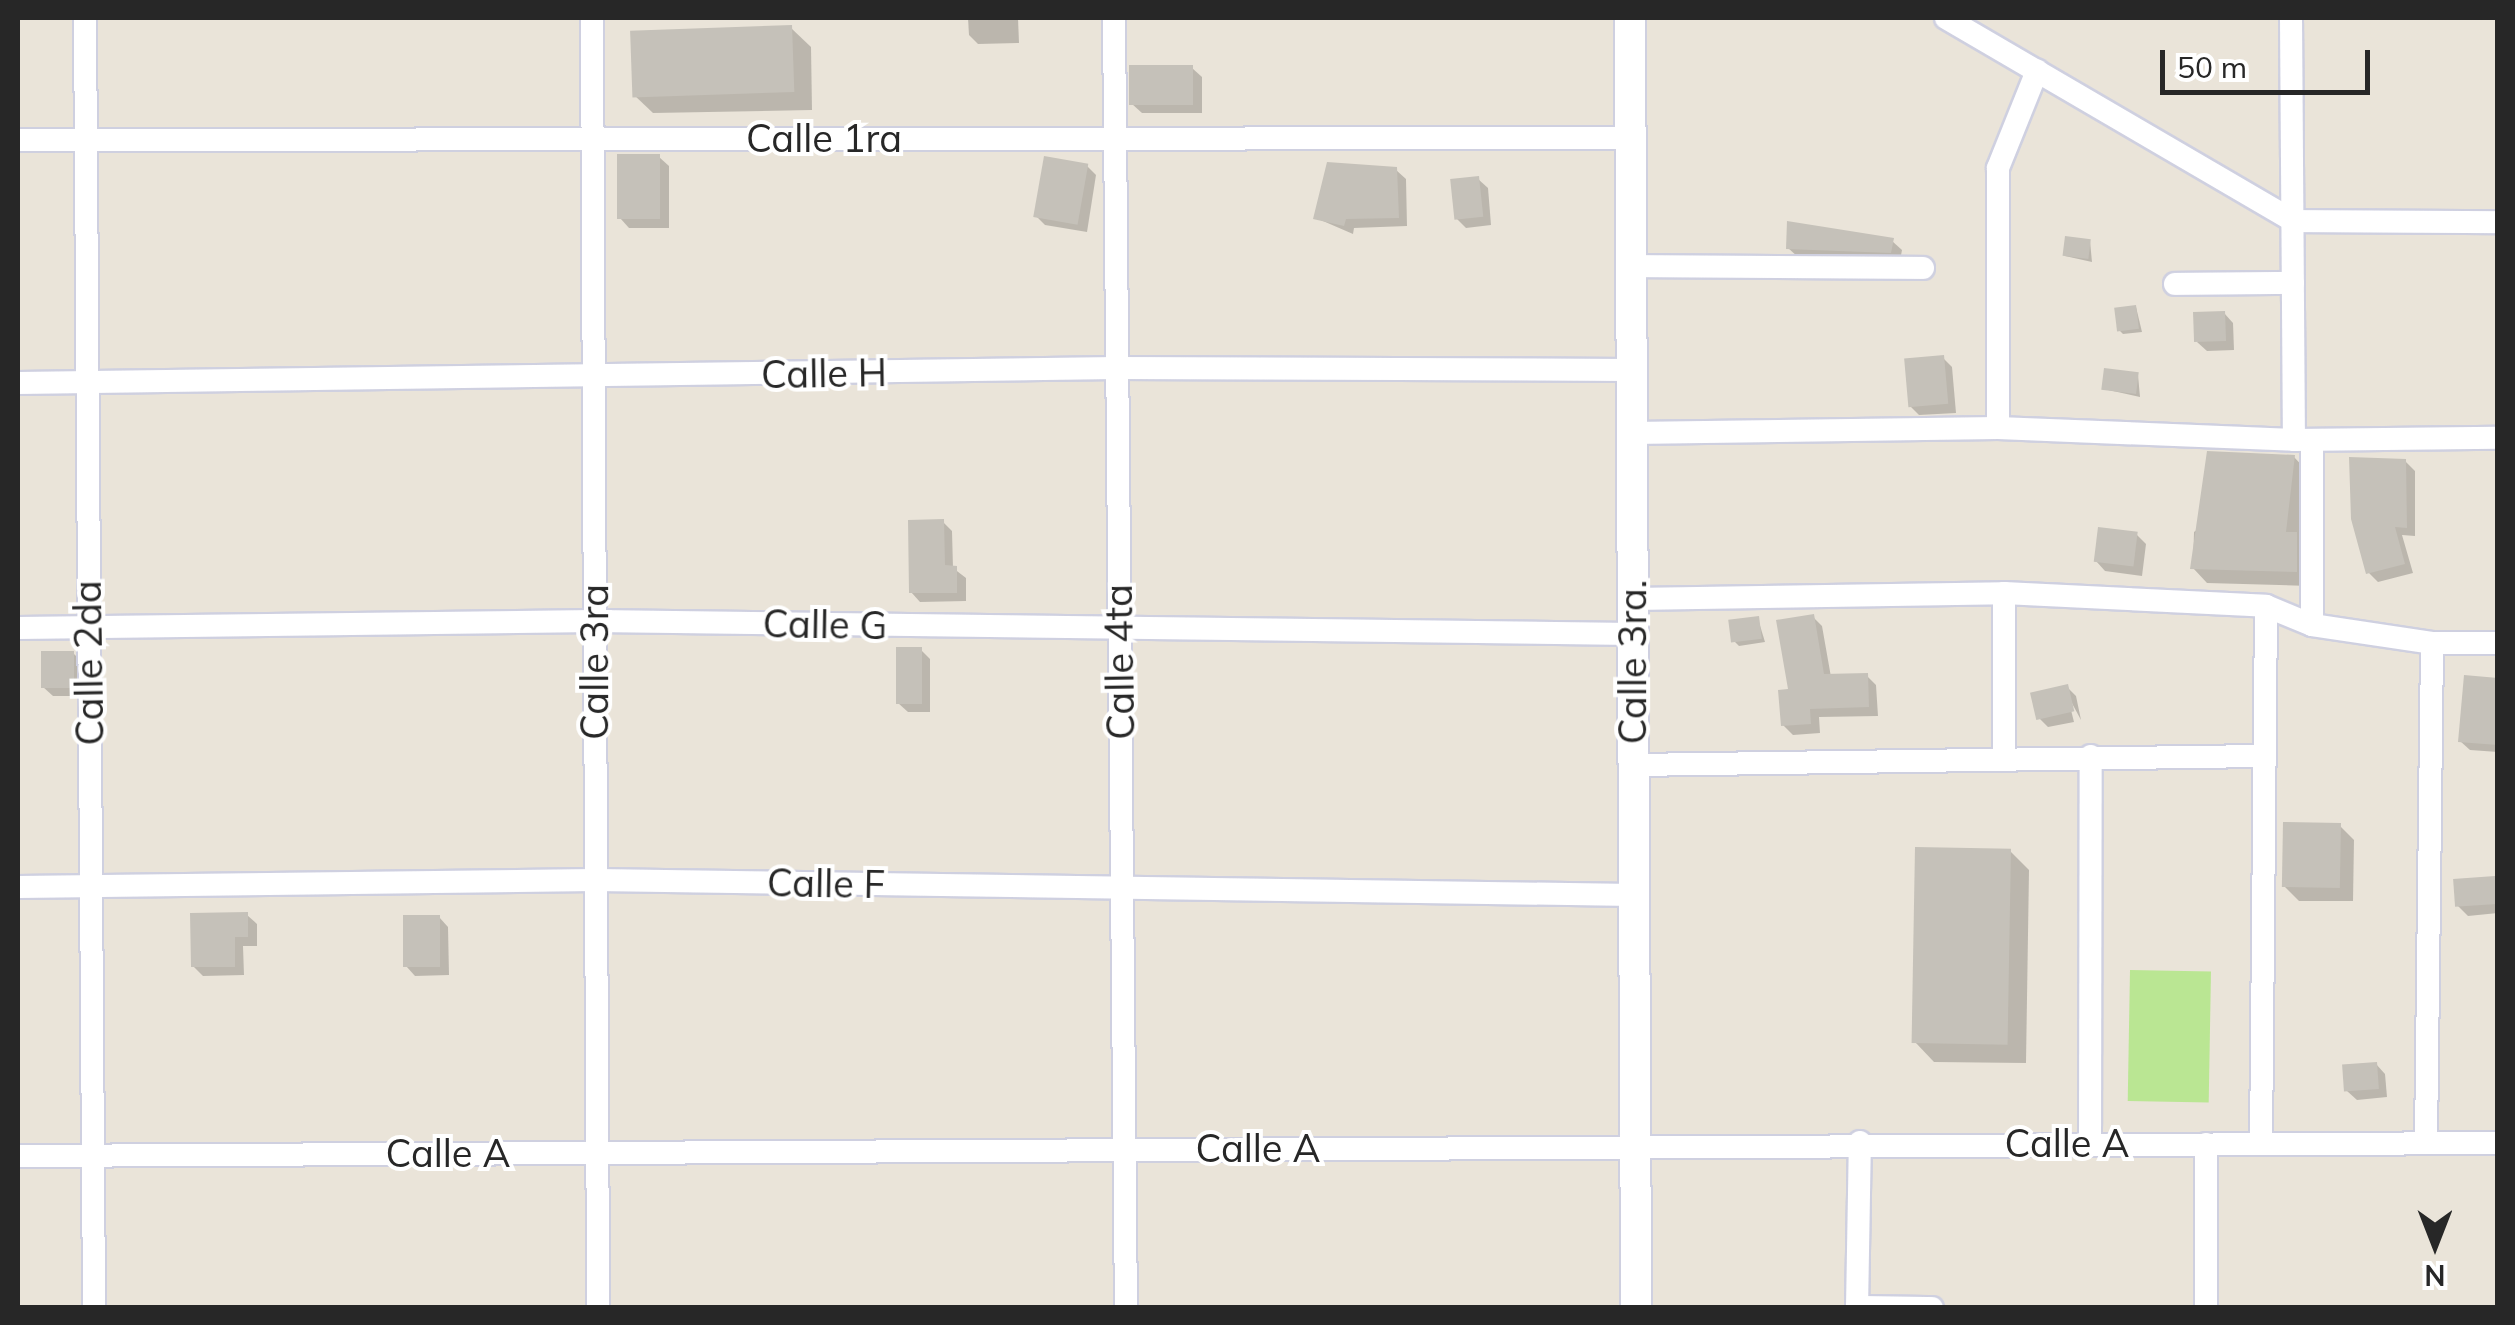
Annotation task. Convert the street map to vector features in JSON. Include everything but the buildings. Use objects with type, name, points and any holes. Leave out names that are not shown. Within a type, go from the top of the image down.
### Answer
[{"type":"main road","name":"Calle 3ra.","points":[[1630,18],[1636,1308]]},
{"type":"street","name":"Calle 2da","points":[[85,18],[94,1308]]},
{"type":"street","name":"Calle 3ra","points":[[592,18],[598,1308]]},
{"type":"street","name":"Calle 4ta","points":[[1114,18],[1126,1308]]},
{"type":"street","points":[[1946,18],[2293,221],[2498,222]]},
{"type":"street","points":[[2291,18],[2293,283],[2312,625]]},
{"type":"street","points":[[1998,428],[1998,168],[2038,71]]},
{"type":"street","name":"Calle 1ra","points":[[18,140],[1630,138]]},
{"type":"street","points":[[1631,266],[1923,268]]},
{"type":"street","points":[[2176,284],[2293,283]]},
{"type":"street","name":"Calle H","points":[[18,383],[594,379],[1117,368],[1631,370]]},
{"type":"street","points":[[1632,434],[1998,428],[2303,440],[2498,438]]},
{"type":"street","points":[[2004,593],[2004,758]]},
{"type":"street","points":[[1633,599],[2004,593],[2266,606],[2312,625],[2432,644],[2498,643]]},
{"type":"street","points":[[2261,1144],[2266,606]]},
{"type":"street","name":"Calle G","points":[[18,628],[595,621],[1633,634]]},
{"type":"street","points":[[2426,1144],[2432,644]]},
{"type":"street","points":[[2090,1145],[2091,756]]},
{"type":"street","points":[[1633,765],[2262,756]]},
{"type":"street","name":"Calle F","points":[[18,886],[596,880],[1634,894]]},
{"type":"street","points":[[1860,1142],[1857,1307],[1932,1308]]},
{"type":"street","name":"Calle A","points":[[18,1156],[1635,1147],[1860,1142],[2498,1143]]},
{"type":"street","points":[[2206,1144],[2206,1308]]},
{"type":"green space","points":[[2130,970],[2211,971],[2209,1102],[2128,1101]]}]
